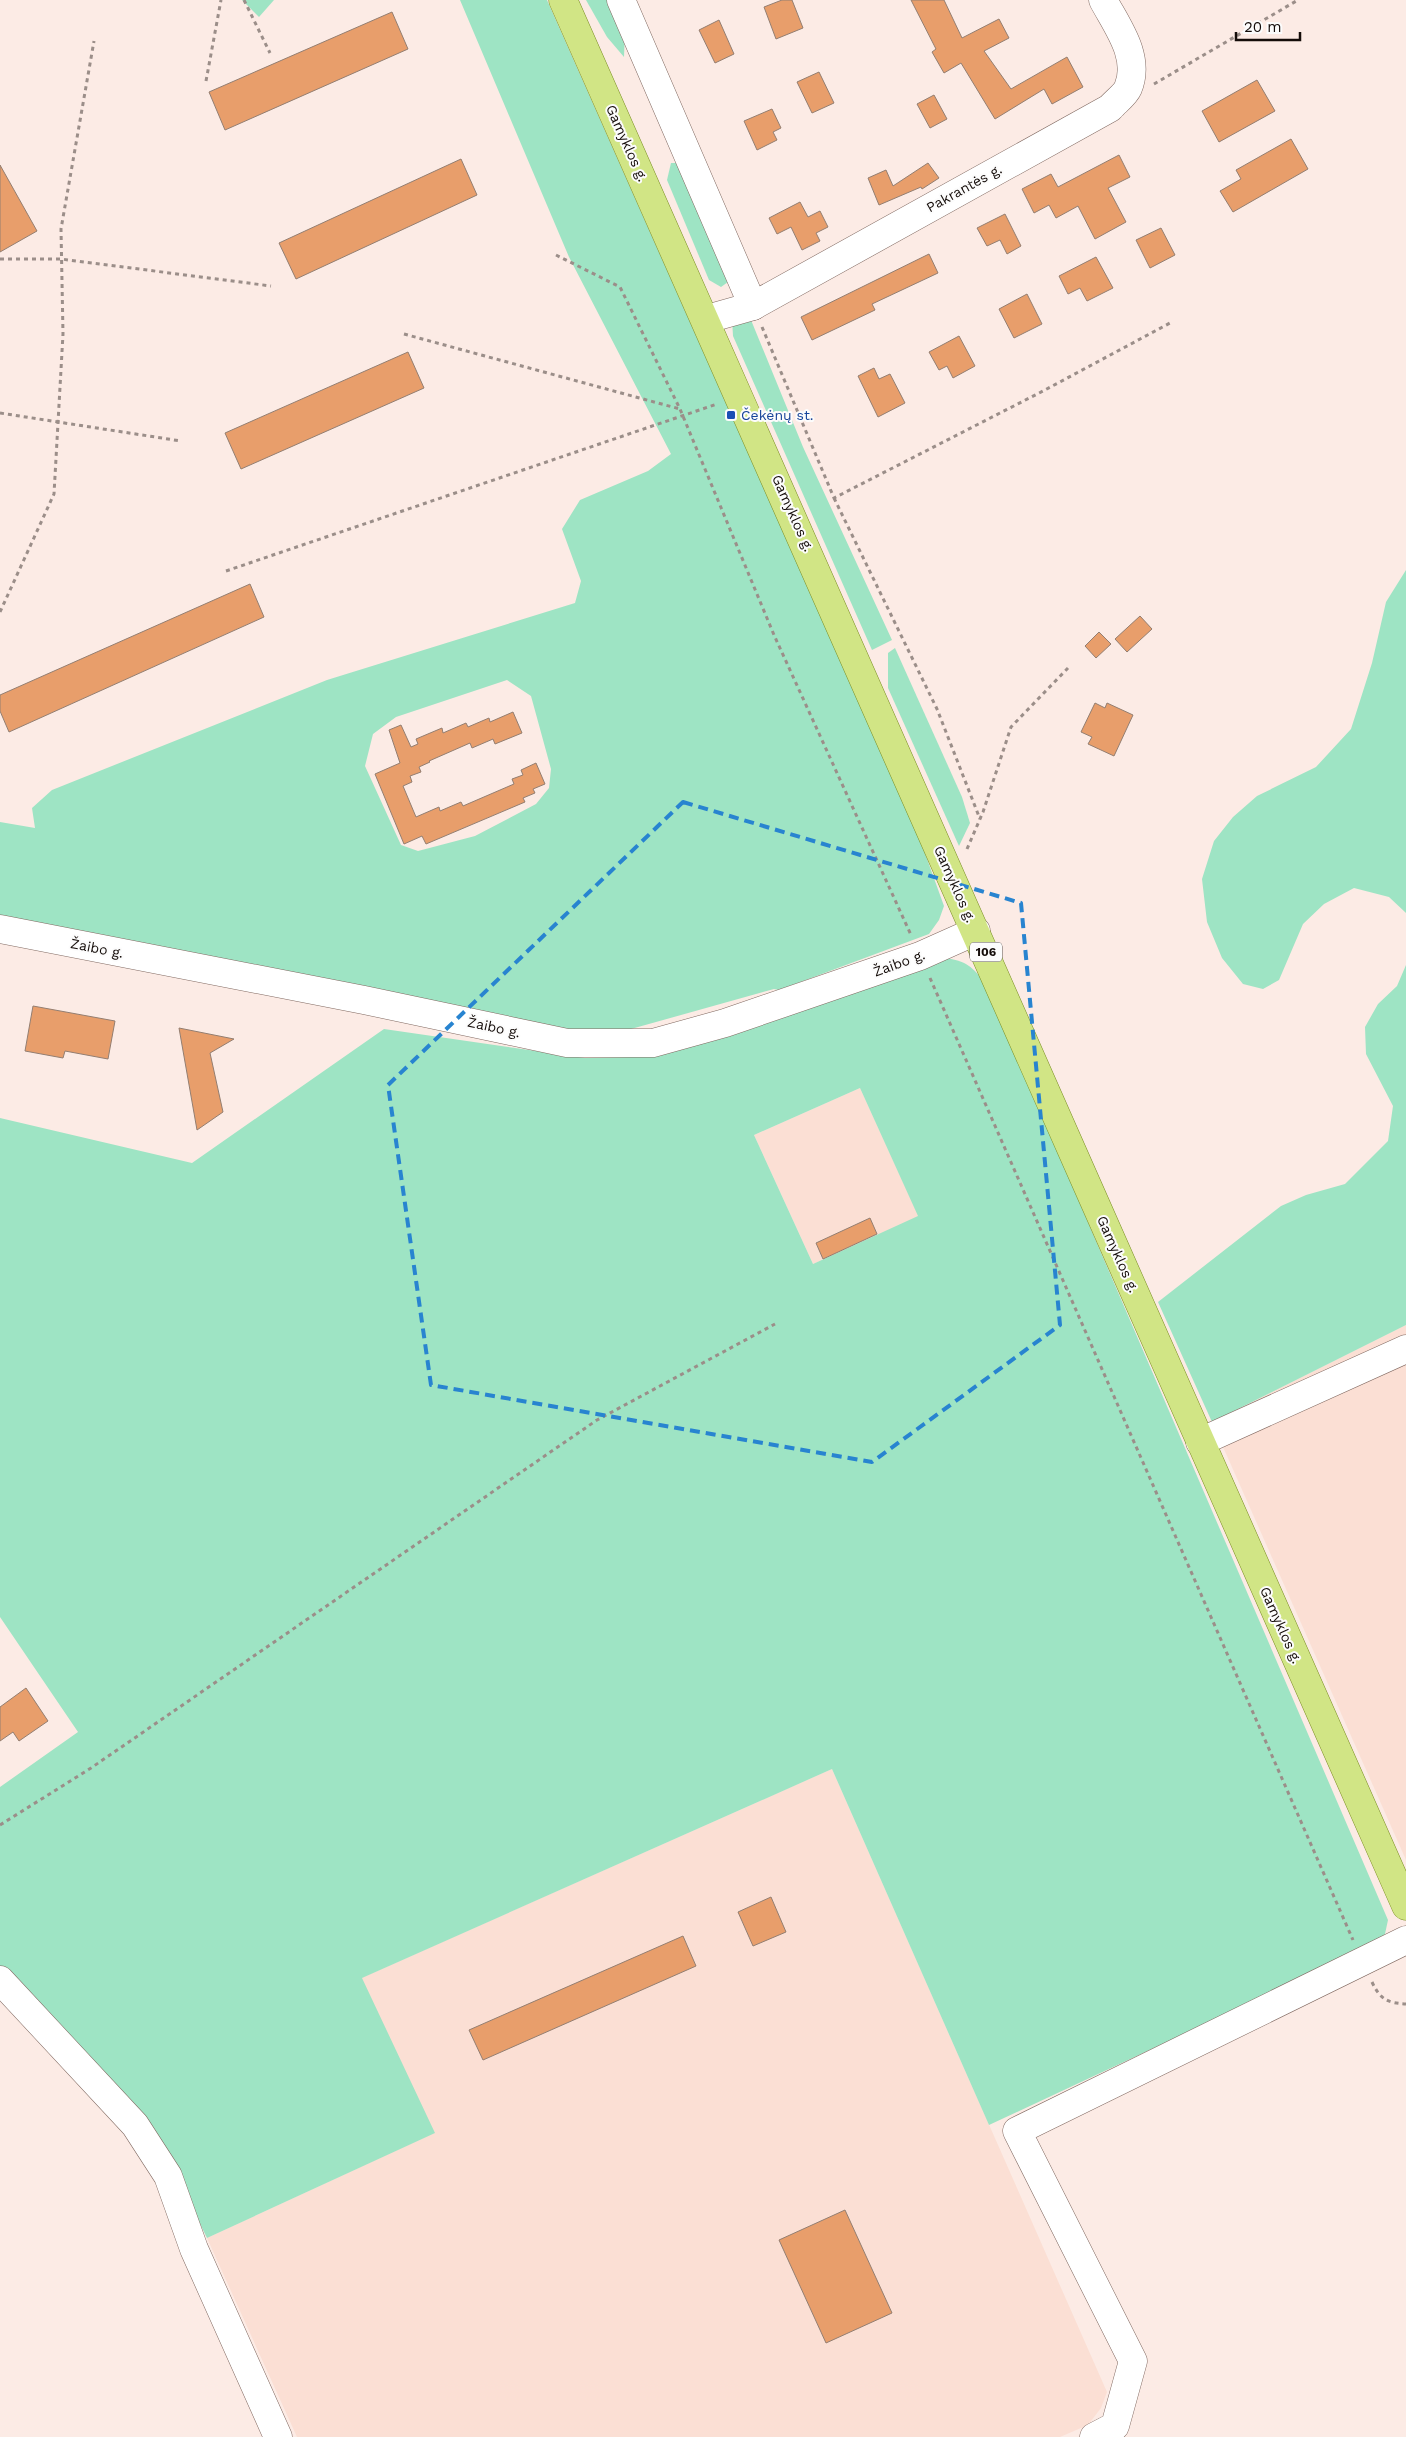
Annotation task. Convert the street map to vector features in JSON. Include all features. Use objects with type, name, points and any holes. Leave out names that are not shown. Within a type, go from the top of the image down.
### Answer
[{"type":"main road","name":"Gamyklos g.","points":[[563,0],[707,319],[1406,1906]]},
{"type":"street","points":[[621,0],[753,306]]},
{"type":"street","points":[[1103,0],[1127,44],[1133,69],[1128,89]]},
{"type":"street","name":"Pakrantės g.","points":[[707,319],[753,306],[1110,108],[1128,89]]},
{"type":"street","name":"Žaibo g.","points":[[0,930],[364,1000],[568,1043],[653,1043],[725,1023],[920,956],[976,931]]},
{"type":"street","points":[[1200,1442],[1406,1349]]},
{"type":"street","points":[[1094,2437],[1115,2426],[1133,2361],[1017,2132],[1406,1940]]},
{"type":"street","points":[[0,1980],[135,2125],[168,2176],[194,2249],[278,2437]]},
{"type":"path","points":[[206,81],[221,0]]},
{"type":"path","points":[[244,0],[270,53]]},
{"type":"path","points":[[1128,89],[1150,86],[1298,0]]},
{"type":"path","points":[[0,612],[54,494],[63,334],[61,229],[94,40]]},
{"type":"path","points":[[556,255],[620,287],[680,409],[774,635],[920,956],[1362,1961],[1379,1996],[1390,2003],[1406,2004]]},
{"type":"path","points":[[0,259],[61,259],[271,286]]},
{"type":"path","points":[[753,306],[834,498],[937,709],[980,819]]},
{"type":"path","points":[[834,498],[1043,391],[1170,323]]},
{"type":"path","points":[[404,334],[680,409]]},
{"type":"path","points":[[226,571],[740,396]]},
{"type":"path","points":[[0,413],[181,440]]},
{"type":"path","points":[[954,879],[980,819],[1012,727],[1068,668]]},
{"type":"path","points":[[0,1825],[99,1763],[597,1420],[775,1324]]},
{"type":"highlighted area","points":[[683,802],[1021,903],[1060,1325],[872,1462],[431,1385],[388,1085]]},
{"type":"shaded area","points":[[860,1088],[919,1217],[813,1264],[754,1135]]},
{"type":"shaded area","points":[[1406,1325],[1406,1860],[1212,1422]]},
{"type":"shaded area","points":[[832,1769],[1107,2392],[1101,2408],[1088,2425],[1060,2437],[297,2437],[207,2238],[434,2133],[361,1978]]},
{"type":"green space","points":[[242,0],[274,0],[259,17]]},
{"type":"green space","points":[[460,0],[547,0],[922,845],[944,906],[939,920],[929,934],[779,990],[774,989],[631,1029],[586,1032],[543,1027],[0,917],[0,822],[35,828],[32,808],[52,790],[327,680],[575,603],[581,581],[562,529],[580,500],[648,471],[671,454],[569,257]],"holes":[[[507,680],[531,696],[551,769],[549,788],[536,804],[475,836],[418,851],[401,845],[365,766],[373,734],[396,717]]]},
{"type":"green space","points":[[586,0],[611,0],[625,30],[624,57],[607,37]]},
{"type":"green space","points":[[671,163],[680,163],[728,282],[721,287],[709,280],[667,180]]},
{"type":"green space","points":[[732,319],[751,320],[803,447],[892,640],[872,650],[733,336]]},
{"type":"green space","points":[[1406,570],[1406,913],[1389,897],[1354,888],[1324,904],[1303,924],[1279,980],[1263,989],[1243,984],[1222,958],[1207,922],[1202,879],[1214,841],[1233,817],[1257,796],[1316,767],[1351,729],[1372,663],[1386,602]]},
{"type":"green space","points":[[895,648],[962,797],[970,823],[959,846],[888,688],[888,653]]},
{"type":"green space","points":[[941,957],[966,964],[980,976],[985,983],[1388,1920],[1385,1934],[1374,1945],[989,2125],[832,1769],[362,1978],[435,2133],[207,2238],[174,2171],[0,1969],[0,1787],[78,1732],[0,1617],[0,1118],[192,1163],[384,1029],[585,1058],[630,1057]],"holes":[[[860,1088],[918,1216],[813,1264],[754,1135]]]},
{"type":"green space","points":[[1406,965],[1406,1325],[1212,1422],[1158,1302],[1281,1206],[1306,1195],[1345,1184],[1388,1141],[1393,1106],[1366,1054],[1365,1027],[1378,1004],[1397,986]]},
{"type":"building","points":[[782,0],[792,0],[803,28],[776,39],[764,7]]},
{"type":"building","points":[[911,0],[944,0],[962,38],[999,19],[1009,38],[984,51],[1011,89],[1067,57],[1083,87],[1052,104],[1044,89],[995,119],[961,63],[944,73],[932,52],[936,49]]},
{"type":"building","points":[[392,12],[408,49],[225,130],[209,92]]},
{"type":"building","points":[[719,20],[734,54],[715,63],[699,30]]},
{"type":"building","points":[[819,72],[834,103],[812,113],[797,82]]},
{"type":"building","points":[[1257,80],[1275,111],[1219,142],[1202,111]]},
{"type":"building","points":[[934,95],[947,119],[930,128],[917,104]]},
{"type":"building","points":[[772,109],[781,128],[773,132],[777,140],[757,150],[744,121]]},
{"type":"building","points":[[1291,139],[1308,169],[1233,212],[1220,191],[1241,179],[1236,170]]},
{"type":"building","points":[[1119,155],[1130,177],[1108,188],[1126,222],[1095,239],[1078,206],[1056,218],[1049,205],[1034,213],[1022,189],[1051,174],[1058,187]]},
{"type":"building","points":[[461,159],[477,195],[296,279],[279,243]]},
{"type":"building","points":[[928,163],[939,178],[922,189],[921,187],[879,205],[868,178],[886,170],[893,186]]},
{"type":"building","points":[[0,165],[37,231],[0,252]]},
{"type":"building","points":[[800,202],[808,217],[820,211],[828,227],[816,233],[820,241],[802,250],[791,227],[777,234],[769,218]]},
{"type":"building","points":[[1005,214],[1021,246],[1007,254],[1000,240],[987,246],[977,228]]},
{"type":"building","points":[[1161,228],[1175,255],[1150,268],[1136,240]]},
{"type":"building","points":[[929,254],[938,273],[872,304],[875,310],[812,340],[801,317]]},
{"type":"building","points":[[1096,257],[1113,288],[1087,301],[1080,288],[1068,294],[1059,276]]},
{"type":"building","points":[[1027,294],[1042,324],[1014,338],[999,309]]},
{"type":"building","points":[[959,336],[975,366],[953,378],[947,366],[939,370],[929,352]]},
{"type":"building","points":[[408,352],[424,388],[241,469],[225,433]]},
{"type":"building","points":[[874,368],[879,379],[890,374],[905,403],[878,417],[858,376]]},
{"type":"building","points":[[250,584],[264,617],[9,732],[0,711],[0,695]]},
{"type":"building","points":[[1140,616],[1152,629],[1127,652],[1115,639]]},
{"type":"building","points":[[1099,632],[1111,644],[1096,658],[1085,646]]},
{"type":"building","points":[[1095,703],[1105,708],[1107,703],[1133,715],[1114,756],[1088,744],[1092,737],[1081,732]]},
{"type":"building","points":[[513,712],[522,733],[495,744],[493,739],[472,748],[470,743],[429,761],[419,767],[421,772],[410,776],[412,782],[403,786],[416,817],[439,807],[440,811],[461,802],[463,806],[514,784],[512,779],[523,775],[521,770],[536,763],[545,784],[533,789],[535,793],[523,798],[525,802],[426,844],[422,836],[404,844],[375,774],[400,763],[389,730],[401,725],[411,747],[418,744],[416,739],[442,728],[443,733],[466,723],[468,727],[489,718],[490,722]]},
{"type":"building","points":[[33,1006],[115,1021],[108,1059],[65,1051],[63,1058],[25,1051]]},
{"type":"building","points":[[179,1028],[234,1039],[210,1053],[223,1112],[197,1130]]},
{"type":"building","points":[[870,1218],[877,1234],[823,1259],[816,1243]]},
{"type":"building","points":[[26,1688],[48,1721],[19,1741],[13,1732],[0,1741],[0,1707]]},
{"type":"building","points":[[771,1897],[786,1932],[753,1946],[738,1912]]},
{"type":"building","points":[[683,1936],[696,1966],[483,2060],[469,2030]]},
{"type":"building","points":[[845,2210],[892,2313],[826,2343],[779,2240]]},
{"type":"place","name":"Čekėnų st.","points":[[731,415]]}]
